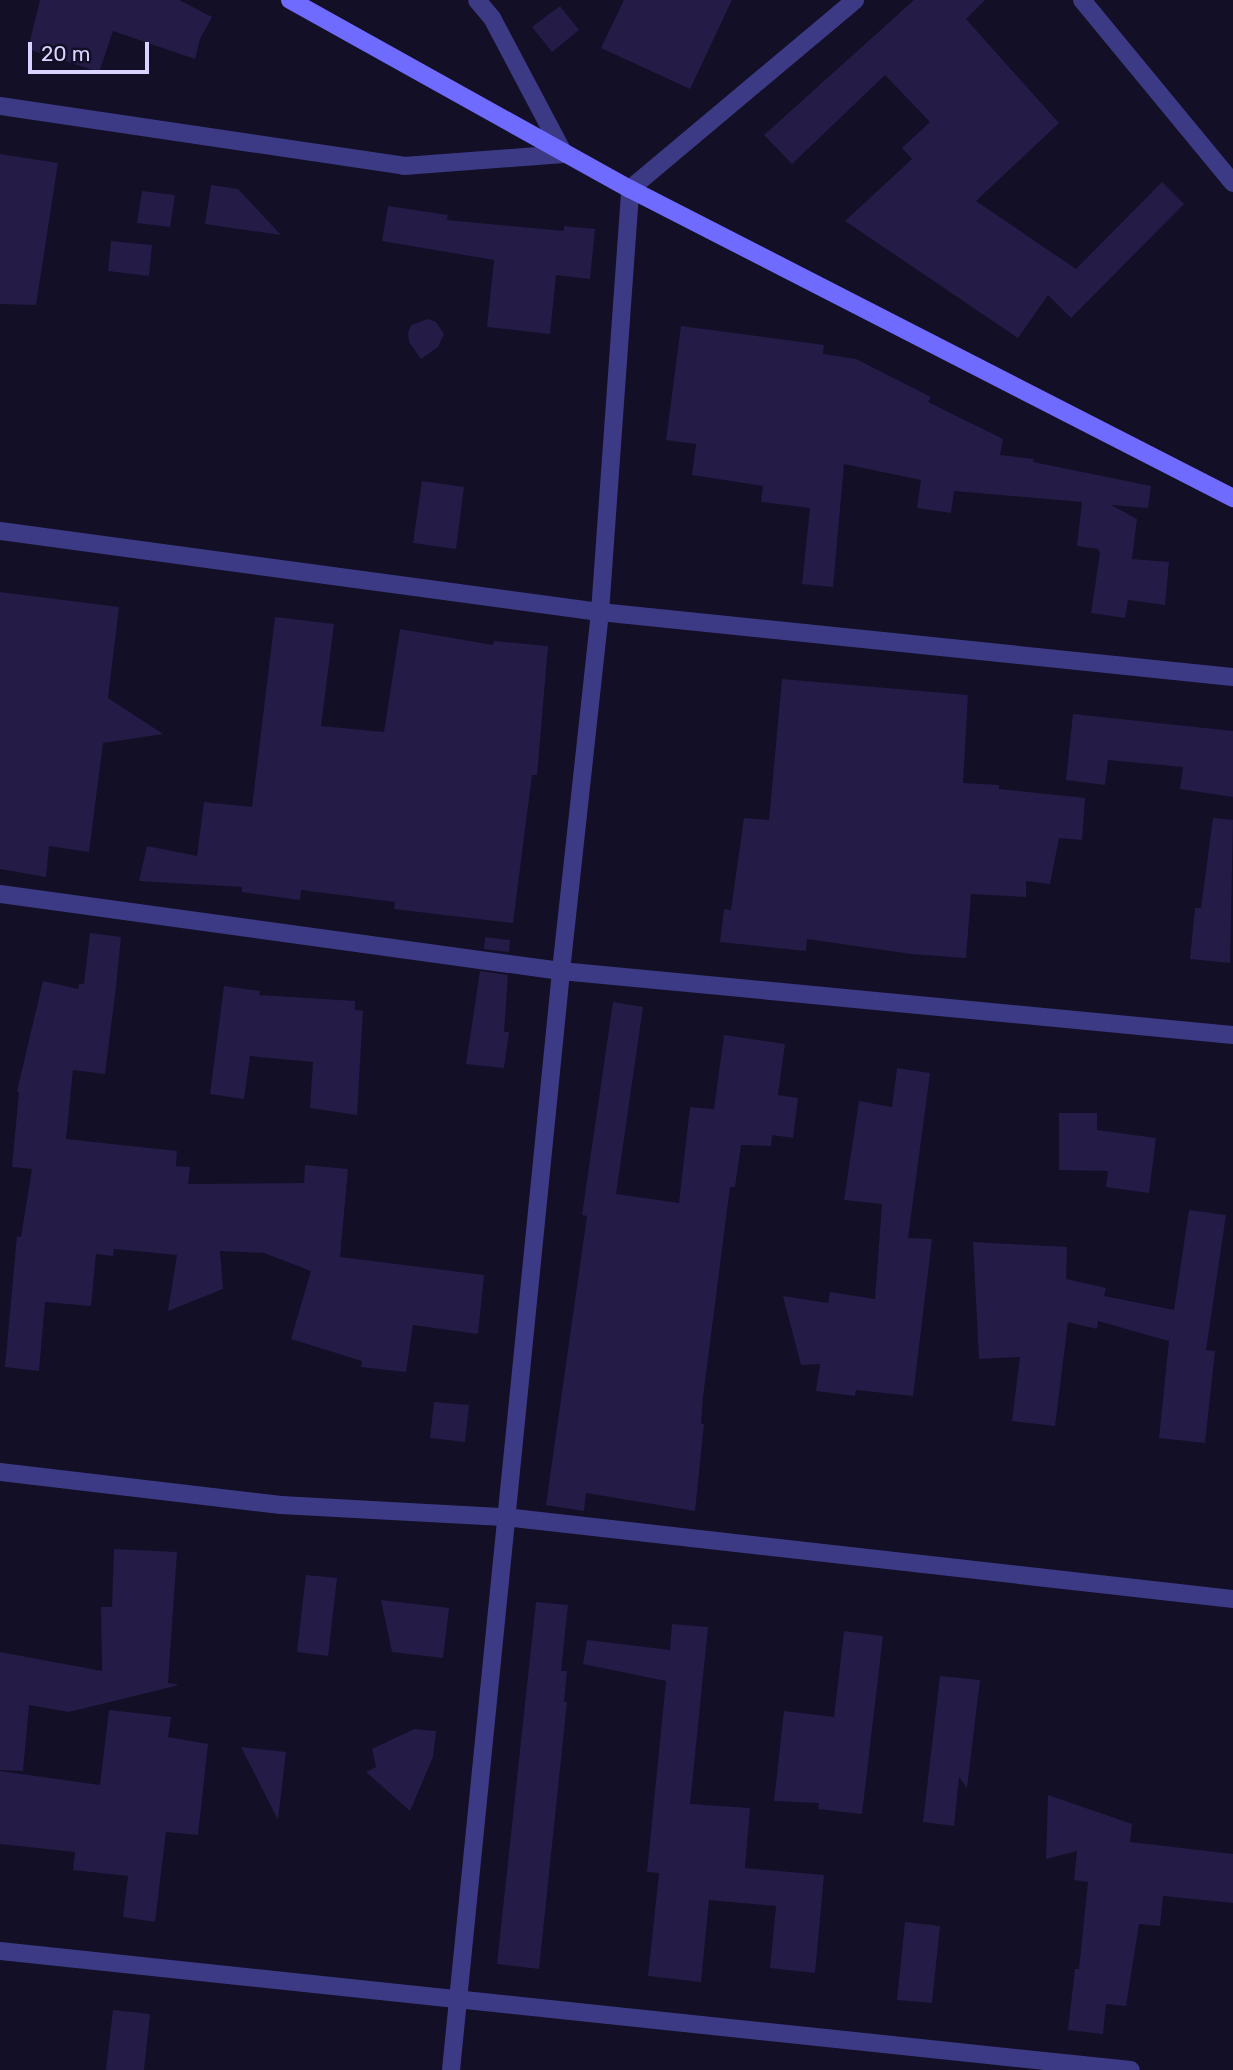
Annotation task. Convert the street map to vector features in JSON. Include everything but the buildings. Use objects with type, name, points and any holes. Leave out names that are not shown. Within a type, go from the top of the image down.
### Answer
[{"type":"main road","points":[[290,0],[630,189],[1233,498]]},
{"type":"street","points":[[0,106],[404,166],[564,154],[492,18],[477,0]]},
{"type":"street","points":[[451,2070],[505,1517],[600,612],[630,189],[855,0]]},
{"type":"street","points":[[1082,0],[1233,183]]},
{"type":"street","points":[[0,531],[600,612],[1233,677]]},
{"type":"street","points":[[0,894],[561,971],[1233,1035]]},
{"type":"street","points":[[0,1472],[281,1505],[505,1517],[1233,1599]]},
{"type":"street","points":[[0,1951],[1132,2070]]}]
